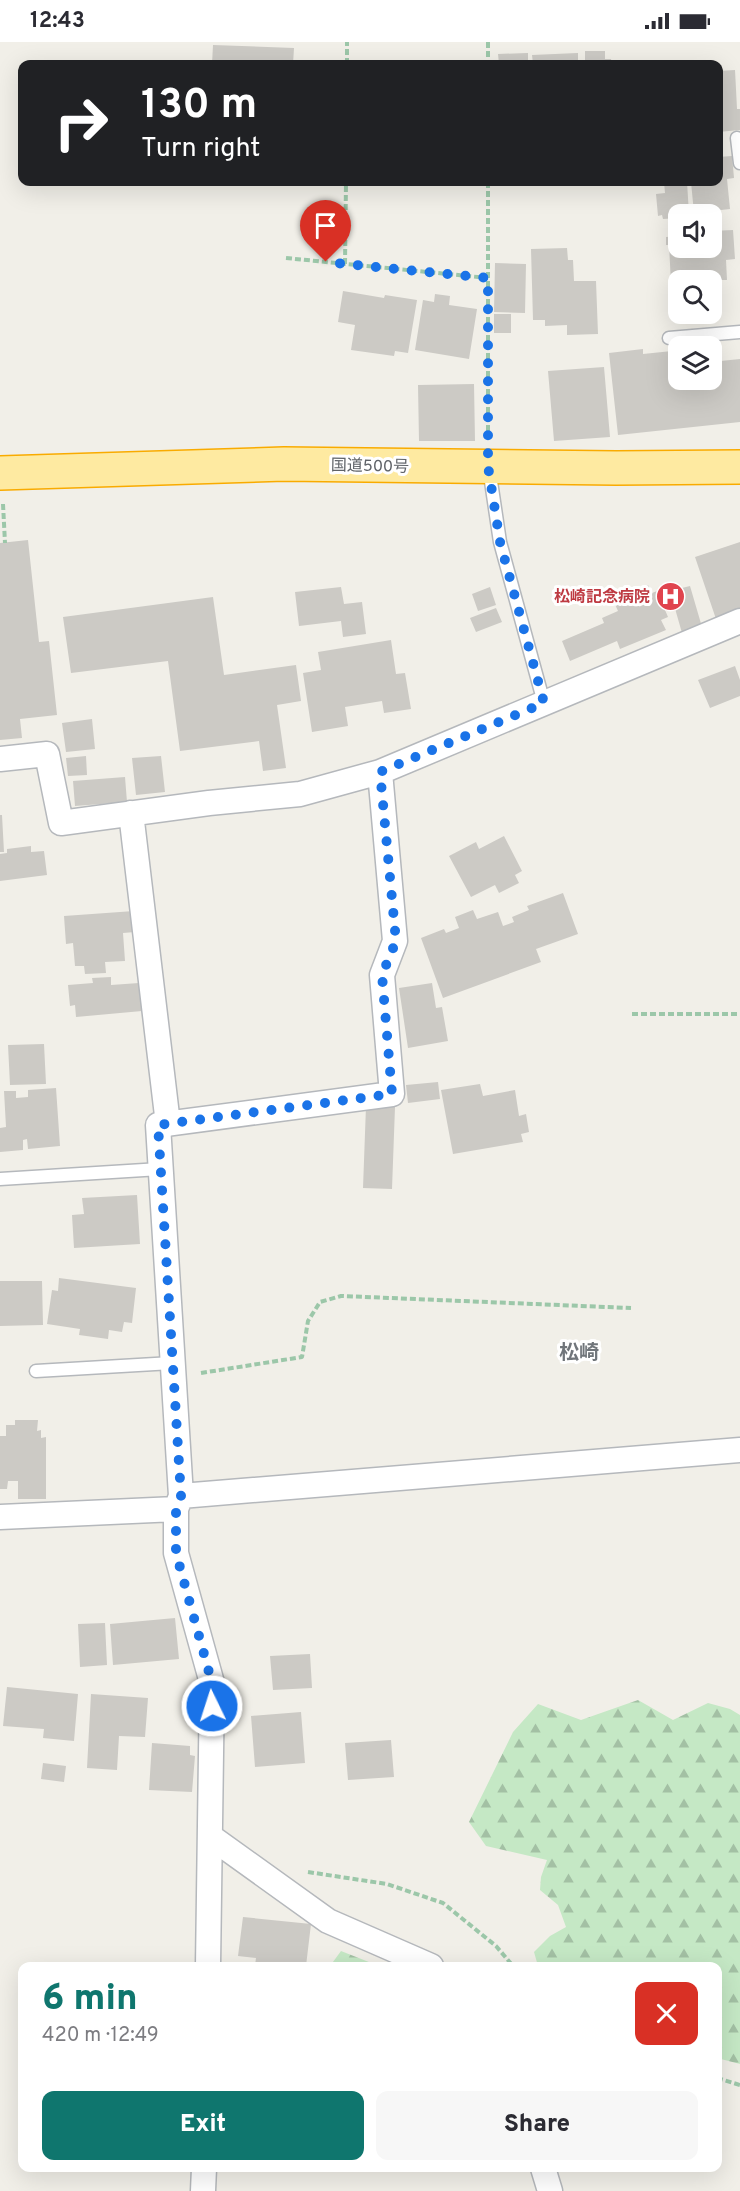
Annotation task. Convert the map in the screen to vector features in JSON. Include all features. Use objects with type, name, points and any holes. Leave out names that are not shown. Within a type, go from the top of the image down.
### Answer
[{"type":"highway","name":"国道500号","points":[[0,473],[284,464],[740,467]]},
{"type":"street","points":[[0,759],[47,754],[61,823],[300,794],[380,772],[740,621]]},
{"type":"street","points":[[208,1962],[212,1683],[176,1553],[178,1503],[173,1370],[158,1125],[392,1094],[382,975],[396,941],[380,772]]},
{"type":"street","points":[[130,813],[168,1124]]},
{"type":"street","points":[[0,1517],[178,1503],[740,1450]]},
{"type":"street","points":[[211,1837],[328,1921],[421,1962]]},
{"type":"street","points":[[203,2191],[204,2172]]},
{"type":"street","points":[[544,2172],[550,2191]]},
{"type":"lane","points":[[737,138],[740,163]]},
{"type":"lane","points":[[693,336],[740,332]]},
{"type":"lane","points":[[488,466],[500,542],[544,703]]},
{"type":"lane","points":[[0,1179],[160,1169]]},
{"type":"lane","points":[[36,1371],[173,1370]]},
{"type":"path","points":[[347,60],[348,42]]},
{"type":"path","points":[[488,42],[488,60]]},
{"type":"path","points":[[345,264],[346,186]]},
{"type":"path","points":[[488,186],[488,466]]},
{"type":"path","points":[[286,258],[488,278]]},
{"type":"path","points":[[632,1014],[740,1014]]},
{"type":"path","points":[[173,1370],[302,1357],[308,1321],[320,1302],[341,1296],[630,1308]]},
{"type":"path","points":[[253,1866],[297,1870],[387,1884],[443,1904],[496,1946],[510,1962]]},
{"type":"path","points":[[722,2080],[740,2085]]},
{"type":"green space","points":[[638,1700],[673,1720],[708,1703],[730,1709],[740,1715],[740,2064],[722,2059],[722,1962],[537,1962],[534,1952],[550,1936],[566,1927],[558,1905],[540,1890],[541,1877],[547,1860],[486,1846],[469,1822],[513,1732],[538,1704],[581,1720]]},
{"type":"green space","points":[[341,1951],[369,1962],[333,1962]]},
{"type":"building","points":[[213,45],[294,48],[293,60],[212,60]]},
{"type":"building","points":[[585,51],[605,51],[605,59],[611,60],[585,60]]},
{"type":"building","points":[[528,53],[528,60],[499,60],[498,54]]},
{"type":"building","points":[[578,53],[578,60],[533,60],[532,55]]},
{"type":"building","points":[[735,70],[740,130],[723,132],[723,71]]},
{"type":"building","points":[[732,156],[734,178],[727,179],[730,209],[722,210],[722,204],[693,204],[691,186],[723,186],[723,157]]},
{"type":"building","points":[[664,186],[687,186],[688,204],[668,204],[668,219],[663,219],[662,215],[658,216],[656,194],[665,193]]},
{"type":"building","points":[[722,230],[733,230],[735,259],[726,260],[727,280],[722,280],[722,270],[670,270],[670,258],[722,258]]},
{"type":"building","points":[[567,248],[568,260],[573,260],[574,281],[596,281],[598,334],[567,335],[567,325],[545,326],[545,320],[533,320],[531,249]]},
{"type":"building","points":[[495,263],[526,264],[525,313],[494,312]]},
{"type":"building","points":[[343,291],[384,298],[385,295],[417,300],[408,353],[395,351],[394,356],[351,350],[355,325],[338,322]]},
{"type":"building","points":[[435,294],[450,296],[449,305],[477,309],[469,359],[415,350],[423,300],[434,302]]},
{"type":"building","points":[[494,314],[511,314],[511,333],[494,333]]},
{"type":"building","points":[[643,349],[643,354],[668,351],[668,390],[722,390],[722,361],[740,359],[740,422],[618,435],[609,353]]},
{"type":"building","points":[[604,367],[610,437],[554,441],[548,371]]},
{"type":"building","points":[[474,384],[475,441],[419,441],[418,385]]},
{"type":"building","points":[[28,540],[39,642],[49,641],[57,715],[20,719],[22,738],[0,740],[0,543]]},
{"type":"building","points":[[740,542],[740,611],[716,619],[695,557]]},
{"type":"building","points":[[648,585],[652,593],[657,591],[668,617],[661,620],[666,630],[620,649],[617,641],[570,661],[562,641],[604,623],[602,618],[618,611],[613,600]]},
{"type":"building","points":[[690,586],[702,627],[682,633],[670,591]]},
{"type":"building","points":[[341,587],[344,604],[362,602],[366,634],[343,637],[341,621],[299,626],[295,592]]},
{"type":"building","points":[[490,587],[496,605],[478,611],[472,594]]},
{"type":"building","points":[[213,597],[224,675],[296,665],[301,701],[277,705],[286,768],[263,771],[259,741],[180,751],[168,661],[71,673],[63,617]]},
{"type":"building","points":[[496,608],[502,622],[476,632],[470,618]]},
{"type":"building","points":[[391,640],[396,674],[405,673],[411,709],[384,713],[382,701],[345,707],[348,726],[312,732],[303,673],[321,670],[318,652]]},
{"type":"building","points":[[735,666],[740,680],[740,696],[710,708],[698,680]]},
{"type":"building","points":[[92,719],[95,749],[66,752],[62,723]]},
{"type":"building","points":[[86,756],[87,775],[68,776],[66,758]]},
{"type":"building","points":[[161,756],[165,792],[136,795],[132,758]]},
{"type":"building","points":[[125,777],[127,802],[75,806],[73,781]]},
{"type":"building","points":[[0,815],[2,815],[4,852],[0,852]]},
{"type":"building","points":[[504,836],[522,871],[515,875],[519,883],[499,893],[495,885],[471,897],[449,856],[476,842],[479,849]]},
{"type":"building","points":[[31,846],[31,852],[44,851],[47,875],[0,881],[0,854],[7,853],[7,849]]},
{"type":"building","points":[[563,893],[578,934],[536,949],[541,962],[443,998],[421,938],[444,929],[446,933],[459,928],[455,917],[473,910],[477,919],[498,912],[503,926],[514,922],[512,917],[529,910],[527,906]]},
{"type":"building","points":[[134,911],[135,932],[123,933],[125,961],[105,962],[106,973],[85,974],[84,966],[75,966],[73,943],[66,944],[64,916]]},
{"type":"building","points":[[111,977],[111,985],[139,983],[142,1011],[76,1017],[75,1005],[70,1006],[68,985],[93,983],[92,978]]},
{"type":"building","points":[[432,983],[436,1008],[442,1007],[448,1041],[408,1048],[399,988]]},
{"type":"building","points":[[44,1044],[46,1084],[10,1085],[8,1045]]},
{"type":"building","points":[[438,1082],[440,1099],[408,1103],[406,1085]]},
{"type":"building","points":[[480,1084],[483,1096],[515,1090],[519,1116],[526,1114],[529,1132],[521,1134],[523,1142],[453,1154],[441,1090]]},
{"type":"building","points":[[56,1088],[60,1146],[28,1149],[27,1139],[23,1140],[23,1150],[0,1152],[0,1128],[6,1127],[4,1091],[16,1091],[16,1098],[28,1097],[28,1090]]},
{"type":"building","points":[[366,1106],[395,1107],[392,1189],[363,1188]]},
{"type":"building","points":[[137,1195],[140,1244],[74,1248],[72,1215],[84,1214],[82,1198]]},
{"type":"building","points":[[59,1278],[136,1288],[132,1323],[124,1322],[122,1332],[109,1330],[108,1339],[79,1335],[80,1329],[47,1324],[52,1290],[58,1291]]},
{"type":"building","points":[[0,1281],[42,1281],[43,1325],[0,1326]]},
{"type":"building","points":[[15,1420],[38,1420],[37,1431],[41,1430],[41,1438],[46,1437],[46,1499],[18,1499],[18,1481],[8,1481],[7,1489],[0,1489],[0,1436],[6,1436],[6,1425],[15,1425]]},
{"type":"building","points":[[175,1618],[179,1659],[113,1665],[110,1624]]},
{"type":"building","points":[[105,1623],[107,1665],[80,1667],[78,1624]]},
{"type":"building","points":[[310,1654],[312,1688],[273,1690],[270,1656]]},
{"type":"building","points":[[7,1687],[78,1694],[74,1741],[43,1738],[44,1729],[3,1726]]},
{"type":"building","points":[[91,1694],[148,1698],[145,1737],[119,1736],[117,1770],[87,1768]]},
{"type":"building","points":[[301,1712],[305,1763],[255,1767],[251,1716]]},
{"type":"building","points":[[391,1740],[394,1777],[348,1780],[345,1743]]},
{"type":"building","points":[[152,1743],[190,1746],[190,1755],[195,1756],[192,1792],[149,1790]]},
{"type":"building","points":[[43,1763],[66,1766],[64,1782],[41,1779]]},
{"type":"building","points":[[243,1917],[311,1924],[306,1962],[255,1962],[256,1958],[238,1956]]},
{"type":"place","name":"松崎記念病院","points":[[671,596]]},
{"type":"district","name":"松崎","points":[[579,1352]]},
{"type":"route","points":[[212,1706],[212,1683],[176,1553],[176,1509],[181,1496],[158,1125],[392,1094],[382,975],[396,941],[380,772],[544,703],[500,542],[488,466],[488,278],[326,262]]}]
